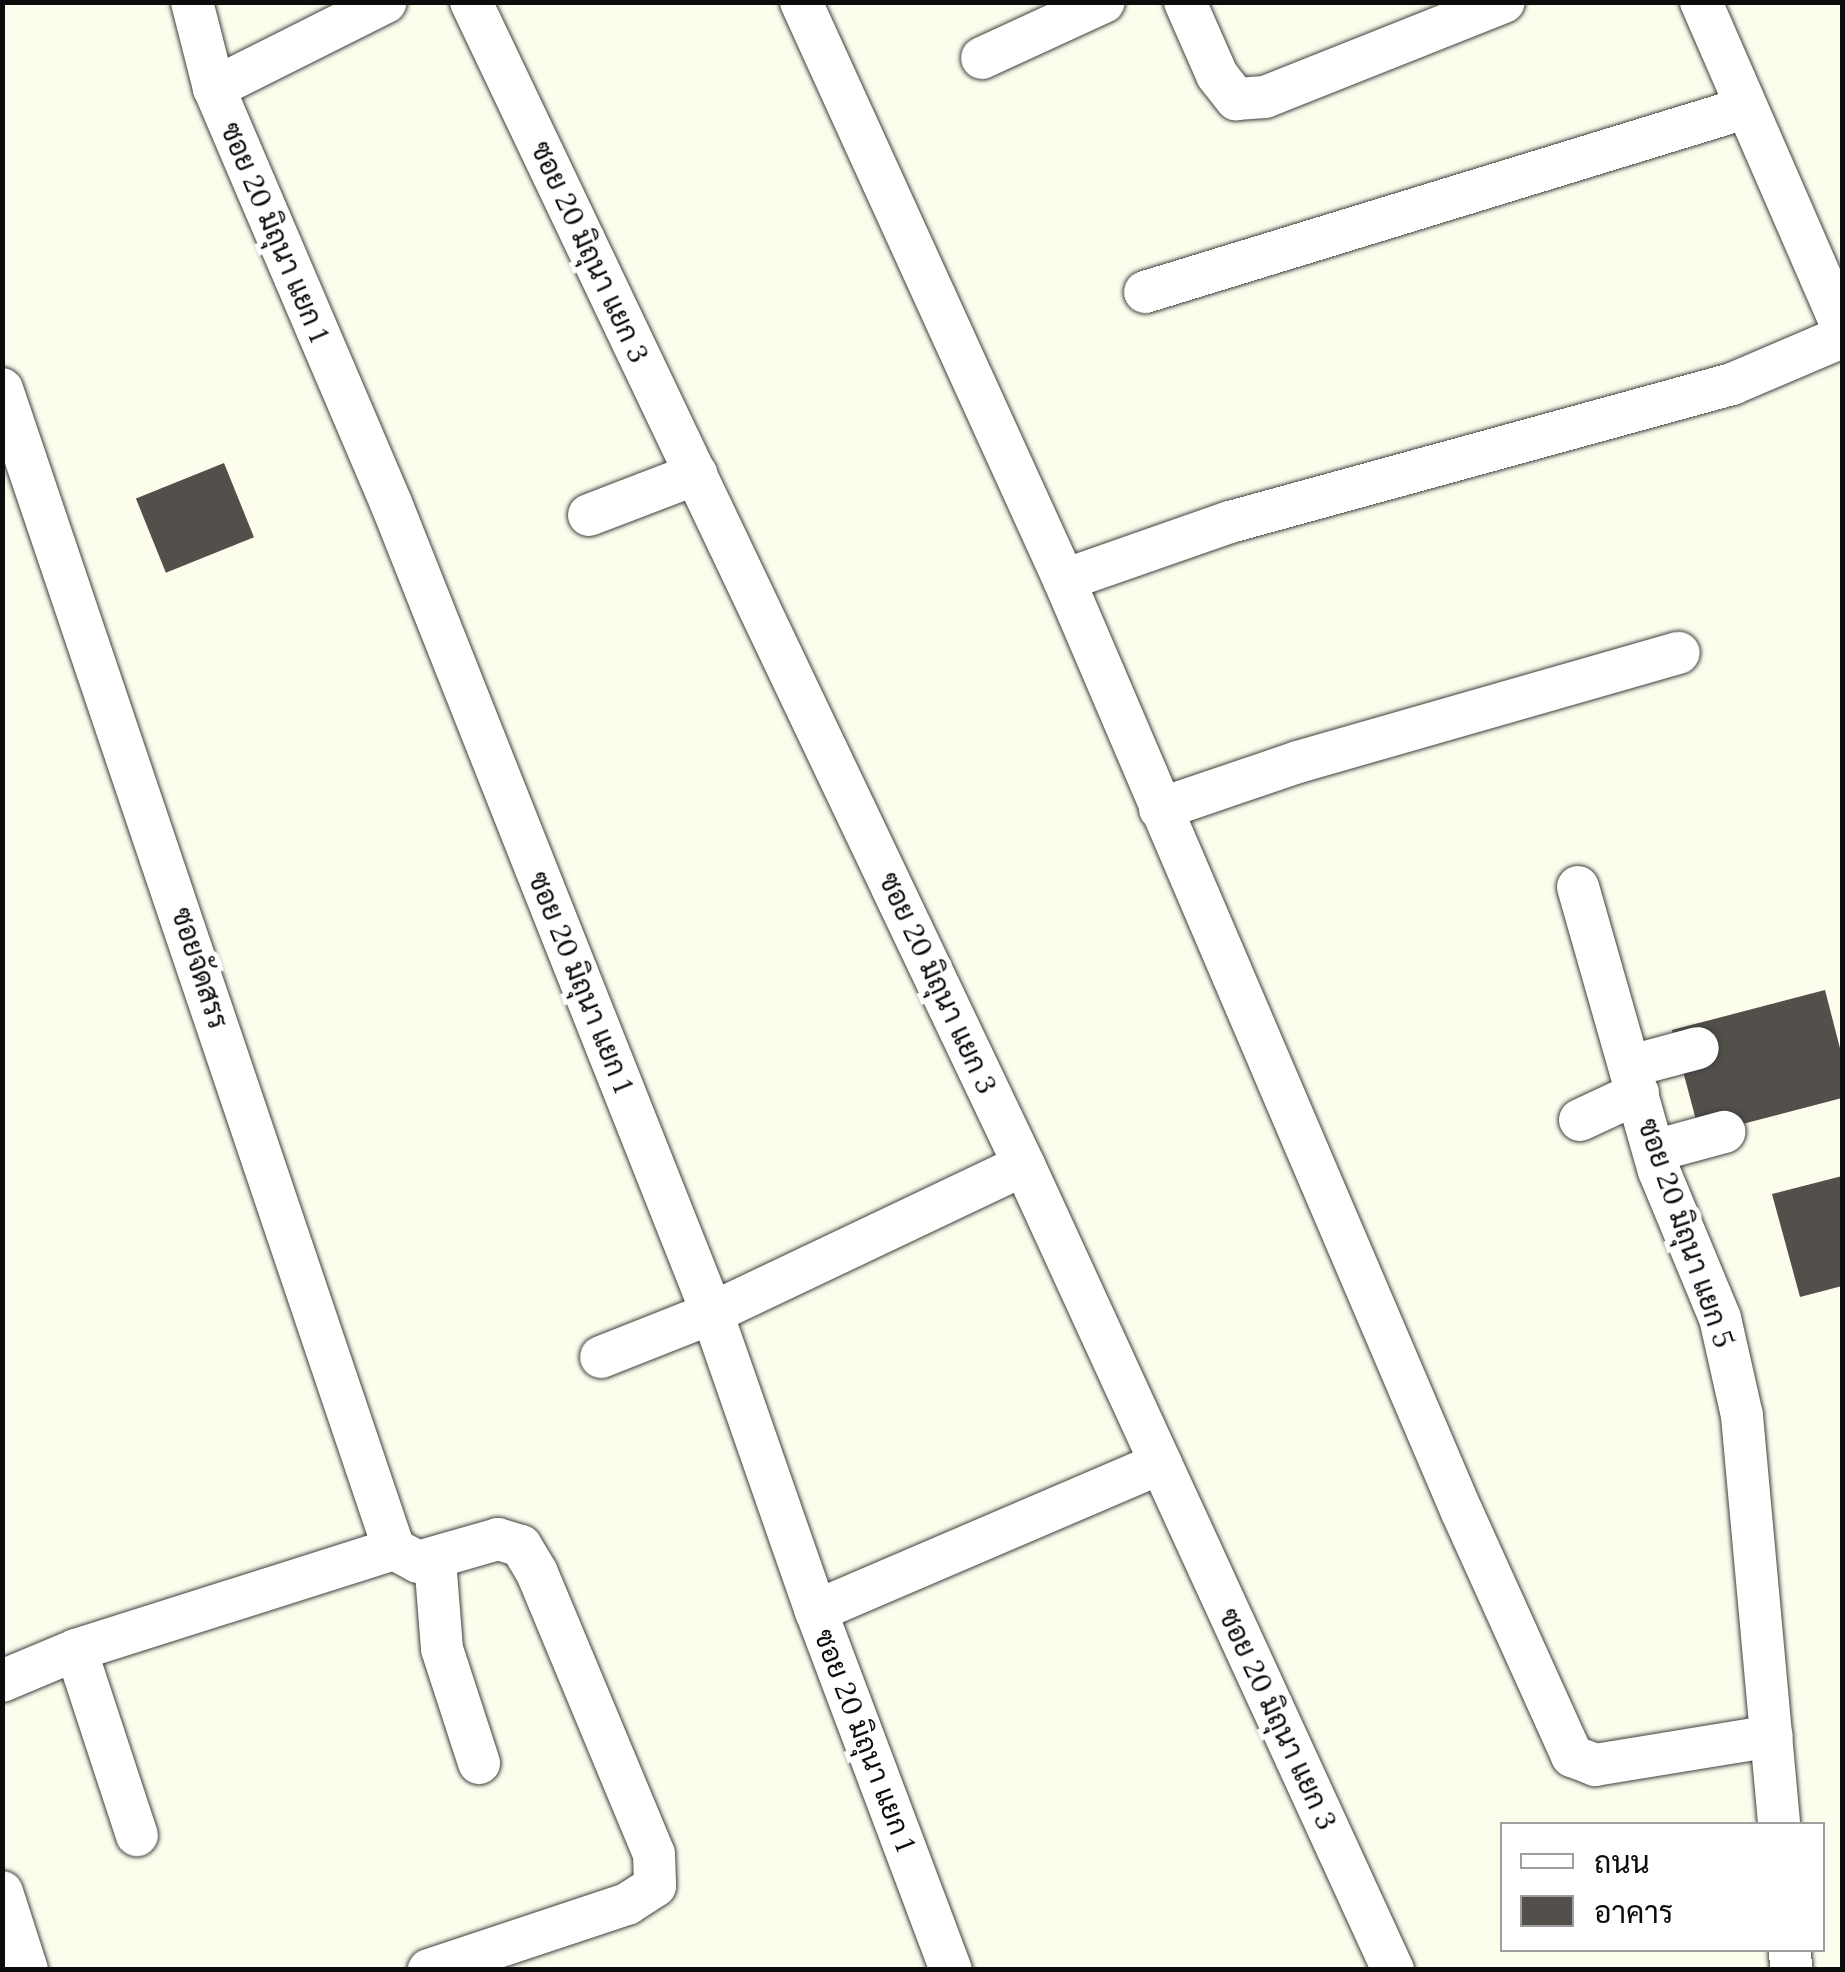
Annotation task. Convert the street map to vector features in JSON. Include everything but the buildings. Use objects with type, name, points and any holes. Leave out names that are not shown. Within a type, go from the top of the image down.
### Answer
[{"type":"street","name":"ซอย 20 มิถุนา แยก 1","points":[[192,2],[214,88],[391,503],[712,1313],[816,1610],[951,1970]]},
{"type":"street","points":[[214,88],[386,2]]},
{"type":"street","name":"ซอย 20 มิถุนา แยก 3","points":[[472,2],[1024,1166],[1393,1970]]},
{"type":"street","points":[[802,2],[1064,580],[1572,1756],[1595,1764],[1772,1736]]},
{"type":"street","points":[[982,58],[1104,2]]},
{"type":"street","points":[[1184,2],[1217,75],[1236,99],[1265,97],[1504,2]]},
{"type":"street","points":[[1701,2],[1842,327]]},
{"type":"street","points":[[1144,292],[1745,108]]},
{"type":"street","points":[[1064,580],[1230,522],[1732,384],[1842,337]]},
{"type":"street","name":"ซอยจัดสรร","points":[[2,388],[394,1549]]},
{"type":"street","points":[[589,515],[696,474]]},
{"type":"street","points":[[1160,809],[1298,762],[1678,653]]},
{"type":"street","name":"ซอย 20 มิถุนา แยก 5","points":[[1578,887],[1654,1151],[1720,1318],[1742,1416],[1780,1822]]},
{"type":"street","points":[[1580,1120],[1634,1079],[1698,1048]]},
{"type":"street","points":[[1654,1151],[1724,1132]]},
{"type":"street","points":[[601,1357],[712,1313],[1024,1166]]},
{"type":"street","points":[[816,1610],[1161,1464]]},
{"type":"street","points":[[5,1671],[394,1549],[418,1562],[498,1540],[521,1546],[537,1573],[654,1854],[656,1886],[627,1904],[429,1970]]},
{"type":"street","points":[[435,1560],[442,1648],[479,1763]]},
{"type":"street","points":[[76,1650],[137,1835]]},
{"type":"street","points":[[2,1892],[27,1970]]}]
